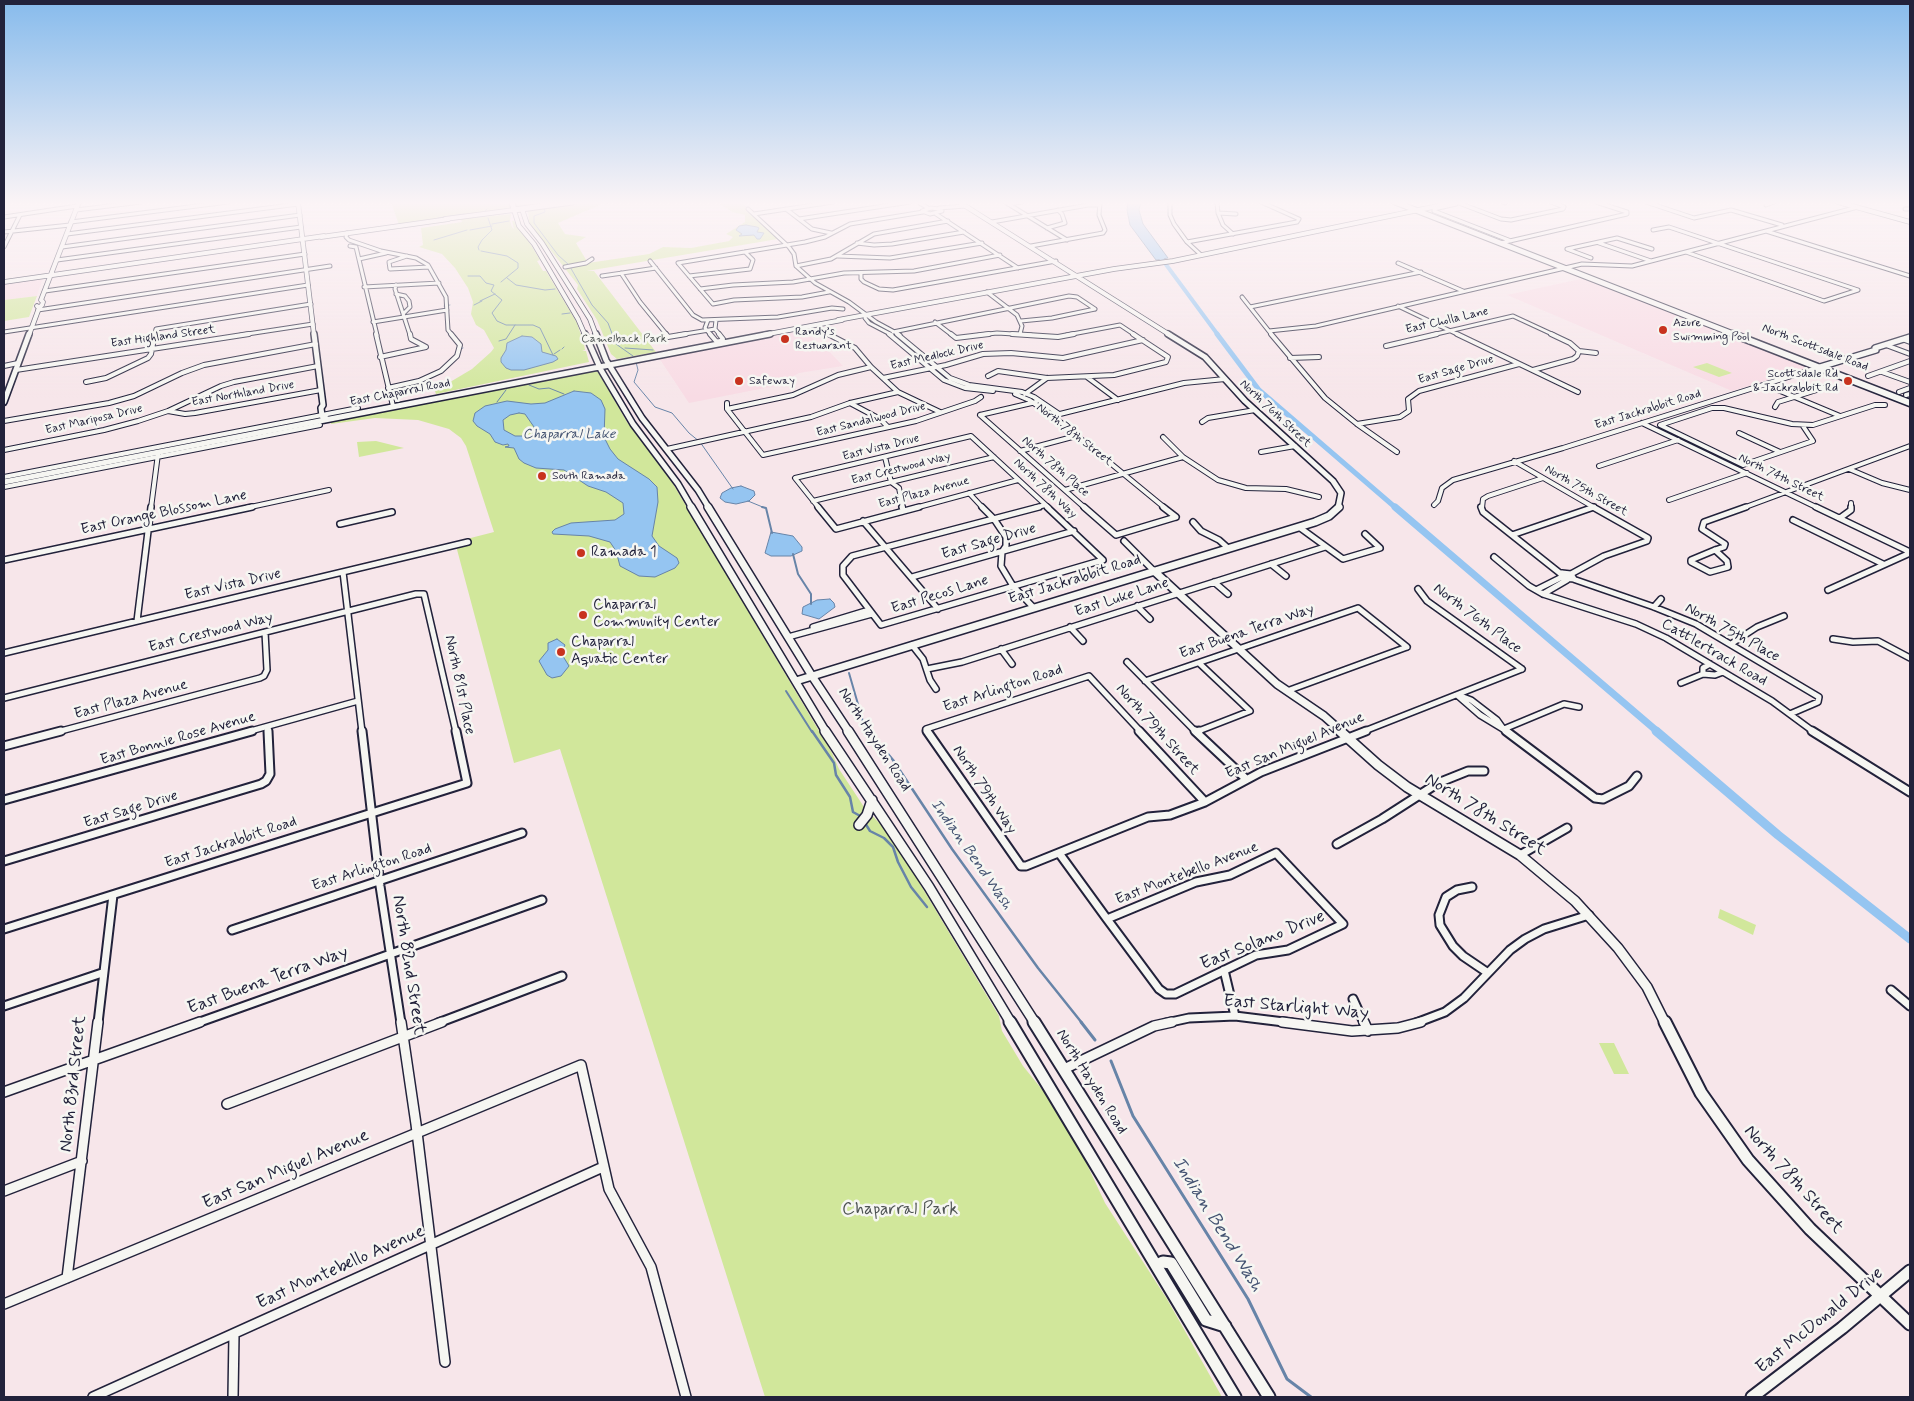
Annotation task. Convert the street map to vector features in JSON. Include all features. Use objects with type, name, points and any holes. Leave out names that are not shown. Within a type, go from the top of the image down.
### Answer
[{"type":"main road","points":[[4,402],[38,309],[43,302],[41,300],[54,267]]},
{"type":"main road","points":[[4,282],[104,267]]},
{"type":"main road","points":[[548,267],[578,319],[598,366],[633,424],[686,496],[835,746],[929,886],[1157,1265],[1234,1397]]},
{"type":"main road","name":"North Hayden Road","points":[[557,267],[590,320],[609,364],[642,418],[698,490],[812,676],[902,813],[1269,1397]]},
{"type":"main road","name":"North 76th Street","points":[[1066,267],[1210,361],[1255,410],[1338,487]]},
{"type":"main road","name":"East Chaparral Road","points":[[4,482],[158,452],[325,416],[393,406],[1122,267]]},
{"type":"main road","name":"North Scottsdale Road","points":[[1576,267],[1909,395]]},
{"type":"main road","name":"North Scottsdale Road","points":[[1565,268],[1910,403]]},
{"type":"main road","points":[[307,269],[323,405],[321,408],[325,416]]},
{"type":"main road","points":[[1690,317],[1699,315]]},
{"type":"main road","points":[[1719,328],[1727,326]]},
{"type":"main road","name":"East Jackrabbit Road","points":[[1820,368],[1910,337]]},
{"type":"main road","name":"East Jackrabbit Road","points":[[796,681],[1322,519],[1337,510],[1341,498],[1338,487]]},
{"type":"main road","name":"North 78th Street","points":[[1154,571],[1176,594],[1238,649],[1287,691],[1315,709],[1378,765],[1419,795],[1520,855],[1550,879],[1589,915],[1618,948],[1647,987],[1701,1093],[1730,1137],[1758,1173],[1799,1217],[1910,1324]]},
{"type":"main road","points":[[858,825],[867,815],[872,800]]},
{"type":"main road","points":[[1157,1265],[1163,1262],[1171,1263],[1206,1320],[1225,1326]]},
{"type":"main road","name":"East McDonald Drive","points":[[1752,1397],[1842,1328],[1910,1271]]},
{"type":"street","points":[[45,292],[212,267]]},
{"type":"street","points":[[38,309],[319,267]]},
{"type":"street","points":[[360,267],[393,406]]},
{"type":"street","points":[[390,267],[390,269],[422,267]]},
{"type":"street","points":[[388,388],[422,380],[440,371],[457,356],[460,345],[448,330],[446,323],[446,297],[429,267]]},
{"type":"street","points":[[682,267],[713,304],[734,300],[802,297],[829,292]]},
{"type":"street","points":[[689,276],[752,267]]},
{"type":"street","name":"North 78th Street","points":[[797,267],[829,292],[849,302],[866,315],[904,338],[950,378],[958,382],[1011,389],[1026,393],[1059,414]]},
{"type":"street","points":[[700,289],[733,285],[783,283],[844,273],[914,271],[933,267]]},
{"type":"street","points":[[861,273],[862,281],[879,289],[893,290],[1021,267]]},
{"type":"street","points":[[1409,267],[1463,291]]},
{"type":"street","points":[[1730,267],[1824,300],[1830,300],[1858,290],[1790,267]]},
{"type":"street","points":[[1882,267],[1910,276]]},
{"type":"street","points":[[602,276],[656,268],[693,315],[708,320],[730,320],[737,324],[761,318],[788,316],[832,308],[843,309]]},
{"type":"street","points":[[1269,331],[1316,326],[1565,268]]},
{"type":"street","points":[[1250,307],[1421,272]]},
{"type":"street","points":[[621,273],[640,302],[668,337],[715,329]]},
{"type":"street","points":[[364,287],[439,283]]},
{"type":"street","points":[[4,332],[308,285]]},
{"type":"street","points":[[396,285],[396,294],[406,318],[411,339],[411,351]]},
{"type":"street","points":[[987,292],[1021,321],[1022,330],[1020,334]]},
{"type":"street","points":[[396,294],[405,296],[409,301],[410,307],[403,314]]},
{"type":"street","points":[[889,334],[935,322],[1073,295],[1095,309],[1052,318],[1021,321]]},
{"type":"street","points":[[1242,297],[1324,398],[1397,452]]},
{"type":"street","points":[[86,382],[106,378],[142,361],[151,354],[156,329],[311,304]]},
{"type":"street","points":[[1398,306],[1578,392]]},
{"type":"street","points":[[373,322],[447,310]]},
{"type":"street","name":"North 78th Street","points":[[866,315],[865,318],[869,322],[889,334],[944,380],[958,387],[1022,396],[1053,416],[1176,517],[1116,535]]},
{"type":"street","name":"East Cholla Lane","points":[[1386,346],[1513,316],[1570,343],[1579,351]]},
{"type":"street","points":[[708,320],[705,328],[716,341],[721,343],[723,340],[715,329],[716,320]]},
{"type":"street","points":[[935,322],[956,338],[986,333],[1058,337],[1120,325],[1165,354],[1168,359],[1162,364],[1124,373],[1047,378],[1008,371],[988,376]]},
{"type":"street","name":"East Highland Street","points":[[16,370],[109,354],[152,350],[313,324]]},
{"type":"street","points":[[826,333],[855,348],[898,392],[940,412]]},
{"type":"street","points":[[711,335],[719,334]]},
{"type":"street","points":[[380,357],[426,347],[411,339]]},
{"type":"street","name":"East Medlock Drive","points":[[883,378],[936,367],[975,355],[1010,353],[1063,358],[1143,340]]},
{"type":"street","points":[[1902,340],[1910,342]]},
{"type":"street","points":[[4,422],[118,401],[204,365],[316,344]]},
{"type":"street","points":[[1886,345],[1910,354]]},
{"type":"street","points":[[1533,370],[1573,359],[1579,351],[1596,353]]},
{"type":"street","points":[[1290,358],[1320,357]]},
{"type":"street","points":[[1868,376],[1910,361]]},
{"type":"street","points":[[4,366],[18,364]]},
{"type":"street","name":"East Sage Drive","points":[[1357,424],[1400,418],[1409,411],[1408,398],[1419,391],[1519,364]]},
{"type":"street","name":"East Mariposa Drive","points":[[4,449],[104,430],[168,411],[226,384],[318,366]]},
{"type":"street","points":[[727,409],[793,395],[838,375],[872,367]]},
{"type":"street","name":"East Jackrabbit Road","points":[[1434,505],[1438,501],[1442,488],[1449,482],[1820,368]]},
{"type":"street","points":[[1882,372],[1910,382]]},
{"type":"street","points":[[1087,376],[1118,400]]},
{"type":"street","points":[[1022,396],[1047,378]]},
{"type":"street","points":[[1053,416],[1184,383],[1225,379]]},
{"type":"street","points":[[4,386],[10,384]]},
{"type":"street","points":[[1765,385],[1780,393],[1840,416]]},
{"type":"street","points":[[1775,407],[1778,402],[1823,388],[1833,388]]},
{"type":"street","points":[[1899,392],[1910,388]]},
{"type":"street","name":"East Northland Drive","points":[[168,411],[186,414],[195,413],[321,390]]},
{"type":"street","name":"East Medlock Drive","points":[[667,449],[820,415],[850,403],[898,392]]},
{"type":"street","name":"East Sandalwood Drive","points":[[744,432],[763,455],[928,417],[975,401],[981,397]]},
{"type":"street","points":[[1033,403],[1040,401]]},
{"type":"street","points":[[727,403],[727,409],[744,432]]},
{"type":"street","points":[[850,403],[880,419],[888,427]]},
{"type":"street","name":"North 78th Place","points":[[1033,403],[980,415],[1116,535]]},
{"type":"street","points":[[1803,426],[1813,441],[1743,464],[1660,425],[1712,408],[1724,408],[1803,426],[1813,425],[1875,405],[1886,405]]},
{"type":"street","points":[[325,416],[358,408]]},
{"type":"street","points":[[1202,422],[1208,418],[1255,410]]},
{"type":"street","name":"North 74th Street","points":[[1642,423],[1910,552]]},
{"type":"street","points":[[4,477],[320,425]]},
{"type":"street","points":[[1739,433],[1780,452]]},
{"type":"street","name":"North 78th Way","points":[[971,436],[1103,560]]},
{"type":"street","name":"East Vista Drive","points":[[813,501],[795,478],[971,436]]},
{"type":"street","points":[[1020,451],[1076,436]]},
{"type":"street","points":[[1163,437],[1183,457],[1211,477],[1234,486],[1286,490],[1319,497]]},
{"type":"street","points":[[1599,466],[1678,440]]},
{"type":"street","points":[[1261,452],[1295,446]]},
{"type":"street","points":[[1715,550],[1727,562],[1728,567],[1710,572],[1691,562],[1691,560],[1715,550],[1724,547],[1726,544],[1702,529],[1704,522],[1910,446]]},
{"type":"street","points":[[4,487],[158,452]]},
{"type":"street","points":[[137,621],[158,452]]},
{"type":"street","points":[[885,457],[891,482],[899,488],[903,510]]},
{"type":"street","name":"East Crestwood Way","points":[[813,501],[994,457]]},
{"type":"street","points":[[1065,490],[1183,457]]},
{"type":"street","name":"North 75th Street","points":[[1514,461],[1648,538],[1647,541],[1604,556],[1567,577]]},
{"type":"street","points":[[1849,469],[1882,483],[1910,490]]},
{"type":"street","points":[[1669,500],[1747,474]]},
{"type":"street","name":"North 75th Place","points":[[1543,478],[1483,499],[1480,505],[1483,512],[1567,577],[1654,607],[1696,624],[1819,697],[1818,702],[1790,714]]},
{"type":"street","name":"East Plaza Avenue","points":[[813,501],[836,529],[1018,480]]},
{"type":"street","points":[[1904,482],[1904,488]]},
{"type":"street","name":"East Orange Blossom Lane","points":[[4,560],[329,490]]},
{"type":"street","points":[[969,494],[994,519],[1006,537],[1006,546],[1002,552],[1002,566],[1013,586],[1033,607]]},
{"type":"street","points":[[1840,518],[1851,510],[1851,502]]},
{"type":"street","points":[[870,612],[842,575],[843,566],[852,556],[1045,505]]},
{"type":"street","points":[[1512,535],[1594,507]]},
{"type":"street","points":[[340,524],[392,512]]},
{"type":"street","points":[[1793,520],[1883,564]]},
{"type":"street","points":[[863,521],[938,609]]},
{"type":"street","points":[[1193,522],[1201,530],[1219,540],[1228,548]]},
{"type":"street","points":[[1299,527],[1343,559],[1380,548],[1365,534]]},
{"type":"street","name":"East Sage Drive","points":[[912,577],[1074,532]]},
{"type":"street","name":"North 78th Street","points":[[1124,541],[1154,571]]},
{"type":"street","name":"East Vista Drive","points":[[4,653],[468,542]]},
{"type":"street","name":"East Luke Lane","points":[[927,669],[946,666],[1325,547]]},
{"type":"street","points":[[1828,590],[1910,552]]},
{"type":"street","name":"Cattlertrack Road","points":[[1494,557],[1543,594],[1652,631],[1723,672],[1910,792]]},
{"type":"street","name":"East Pecos Lane","points":[[787,636],[870,612],[881,626],[1103,560]]},
{"type":"street","points":[[1271,564],[1286,576]]},
{"type":"street","name":"North 82nd Street","points":[[343,572],[380,880],[418,1133],[445,1362]]},
{"type":"street","points":[[1536,590],[1567,577]]},
{"type":"street","points":[[1543,594],[1567,577]]},
{"type":"street","points":[[1214,582],[1228,594]]},
{"type":"street","name":"North 76th Place","points":[[1418,589],[1427,601],[1522,669]]},
{"type":"street","name":"East Crestwood Way","points":[[4,698],[416,594],[424,594]]},
{"type":"street","name":"North 81st Place","points":[[424,594],[426,596],[467,783]]},
{"type":"street","points":[[1654,607],[1661,599]]},
{"type":"street","points":[[1137,606],[1150,620]]},
{"type":"street","name":"East Buena Terra Way","points":[[1146,681],[1358,608],[1407,647],[1287,691]]},
{"type":"street","points":[[1731,644],[1757,627],[1784,616]]},
{"type":"street","points":[[1070,627],[1083,641]]},
{"type":"street","name":"East Plaza Avenue","points":[[4,746],[244,683],[264,676],[267,670],[265,632]]},
{"type":"street","points":[[1833,639],[1853,642],[1878,641],[1910,658]]},
{"type":"street","points":[[912,645],[923,659],[930,680],[936,688]]},
{"type":"street","points":[[1001,649],[1012,664]]},
{"type":"street","points":[[1127,662],[1196,732],[1246,778]]},
{"type":"street","points":[[1196,732],[1250,711],[1199,663]]},
{"type":"street","points":[[1703,674],[1703,668],[1710,664]]},
{"type":"street","name":"East San Miguel Avenue","points":[[1021,866],[1026,866],[1148,818],[1170,815],[1205,802],[1246,778],[1522,669]]},
{"type":"street","points":[[1682,683],[1703,674],[1715,675],[1723,672]]},
{"type":"street","name":"East Arlington Road","points":[[926,729],[1089,676]]},
{"type":"street","name":"North 79th Street","points":[[1089,676],[1205,802]]},
{"type":"street","points":[[1457,695],[1464,703],[1489,722],[1504,729],[1595,798],[1603,799],[1629,786],[1637,776]]},
{"type":"street","name":"East Bonnie Rose Avenue","points":[[4,800],[358,701]]},
{"type":"street","points":[[1504,729],[1564,704],[1579,707]]},
{"type":"street","name":"East Sage Drive","points":[[4,861],[266,781],[270,774],[268,726]]},
{"type":"street","name":"North 79th Way","points":[[926,729],[1021,866]]},
{"type":"street","points":[[1337,844],[1382,819],[1438,783],[1468,770],[1484,771]]},
{"type":"street","name":"East Jackrabbit Road","points":[[4,929],[467,783]]},
{"type":"street","points":[[1520,855],[1567,828]]},
{"type":"street","name":"East Arlington Road","points":[[232,930],[522,833]]},
{"type":"street","points":[[1059,853],[1107,919]]},
{"type":"street","name":"East Montebello Avenue","points":[[1107,919],[1196,882],[1230,874],[1276,853],[1343,924]]},
{"type":"street","points":[[1472,887],[1457,890],[1446,897],[1439,915],[1440,925],[1453,946],[1463,956],[1488,973]]},
{"type":"street","name":"North 83rd Street","points":[[67,1278],[82,1161],[102,973],[113,895]]},
{"type":"street","name":"East Buena Terra Way","points":[[4,1092],[542,900]]},
{"type":"street","name":"East Starlight Way","points":[[1064,1069],[1154,1026],[1189,1018],[1235,1016],[1334,1030],[1368,1031],[1398,1028],[1421,1022],[1445,1012],[1464,998],[1510,950],[1525,939],[1544,929],[1589,915]]},
{"type":"street","name":"East Solano Drive","points":[[1107,919],[1159,989],[1166,994],[1175,994],[1256,955],[1288,950],[1343,924]]},
{"type":"street","points":[[1224,970],[1235,1016]]},
{"type":"street","points":[[4,1006],[102,973]]},
{"type":"street","points":[[227,1104],[562,976]]},
{"type":"street","points":[[1890,990],[1910,1006]]},
{"type":"street","points":[[1353,999],[1368,1031]]},
{"type":"street","name":"East San Miguel Avenue","points":[[4,1304],[581,1065],[603,1167]]},
{"type":"street","points":[[4,1191],[82,1161]]},
{"type":"street","points":[[603,1167],[609,1189],[616,1204],[645,1252],[651,1266],[686,1397]]},
{"type":"street","name":"East Montebello Avenue","points":[[93,1397],[603,1167]]},
{"type":"street","points":[[233,1397],[234,1334]]},
{"type":"shaded area","points":[[43,278],[37,296],[4,300],[4,283]]},
{"type":"shaded area","points":[[1585,278],[1802,363],[1808,368],[1732,391],[1507,295]]},
{"type":"shaded area","points":[[804,330],[821,347],[825,347],[843,366],[799,373],[775,386],[689,403],[659,358]]},
{"type":"green space","name":"Camelback Park","points":[[541,267],[543,271],[546,271],[577,323],[584,344],[585,350],[582,351],[586,351],[589,362],[436,394],[435,391],[472,369],[494,348],[484,330],[476,325],[471,314],[473,302],[468,288],[455,268]]},
{"type":"green space","points":[[564,267],[609,267],[587,271],[594,271],[656,352],[617,359],[611,354],[597,320],[577,289],[578,285]]},
{"type":"green space","points":[[37,296],[29,317],[4,321],[4,300]]},
{"type":"green space","points":[[1707,363],[1732,373],[1719,377],[1693,367]]},
{"type":"green space","name":"Chaparral Park","points":[[593,371],[598,372],[627,422],[672,482],[832,753],[839,769],[864,807],[884,828],[907,862],[999,1016],[1002,1031],[1023,1066],[1049,1098],[1084,1158],[1105,1203],[1167,1299],[1222,1397],[765,1397],[560,749],[514,763],[455,542],[494,532],[466,446],[461,438],[449,429],[418,420],[375,418],[331,424],[331,422]]},
{"type":"green space","points":[[376,441],[404,448],[359,457],[357,442]]},
{"type":"green space","points":[[1720,909],[1756,925],[1753,935],[1718,918]]},
{"type":"green space","points":[[1599,1043],[1614,1043],[1629,1074],[1614,1074]]},
{"type":"water","points":[[522,336],[532,337],[541,344],[542,352],[556,356],[558,359],[524,370],[506,368],[501,362],[501,358],[506,350],[507,343]]},
{"type":"water","name":"Chaparral Lake","points":[[574,391],[591,393],[601,400],[605,409],[604,437],[610,449],[618,459],[649,479],[657,487],[658,502],[652,536],[659,546],[677,558],[679,563],[675,568],[655,577],[639,576],[620,566],[616,551],[610,542],[589,536],[553,534],[552,532],[555,529],[571,523],[615,520],[624,514],[623,503],[606,492],[588,486],[564,470],[536,468],[524,463],[519,459],[514,448],[505,447],[509,446],[508,444],[503,445],[495,442],[490,434],[477,426],[473,421],[475,413],[485,406],[507,401],[531,404],[545,403]],"holes":[[[525,414],[534,427],[534,432],[530,436],[515,436],[504,430],[503,420],[510,415]]]},
{"type":"water","points":[[741,486],[754,491],[755,495],[749,501],[736,504],[725,502],[720,498],[722,493],[731,488]]},
{"type":"water","points":[[771,532],[793,536],[802,547],[802,551],[791,556],[771,556],[765,553]]},
{"type":"water","points":[[830,599],[835,607],[819,619],[802,614],[803,607],[817,600]]},
{"type":"water","points":[[557,639],[565,645],[561,653],[569,666],[561,676],[552,678],[547,675],[539,661],[548,650],[548,643]]},
{"type":"waterway","points":[[501,282],[518,267]]},
{"type":"waterway","name":"Indian Bend Wash","points":[[570,267],[592,305],[608,323],[616,344],[633,356]]},
{"type":"waterway","points":[[1168,267],[1218,335]]},
{"type":"waterway","points":[[468,276],[480,276],[486,283],[494,285],[491,291],[495,294]]},
{"type":"waterway","points":[[507,278],[516,285],[545,290],[555,289]]},
{"type":"waterway","points":[[480,301],[495,294]]},
{"type":"waterway","points":[[495,294],[502,300],[492,313],[497,321],[506,325],[515,325]]},
{"type":"waterway","points":[[474,305],[482,301]]},
{"type":"waterway","points":[[444,306],[450,305]]},
{"type":"waterway","points":[[562,314],[570,313]]},
{"type":"waterway","points":[[499,341],[506,339],[515,325]]},
{"type":"waterway","points":[[515,325],[533,325],[540,328],[553,355]]},
{"type":"waterway","points":[[1217,334],[1259,390],[1396,508]]},
{"type":"waterway","points":[[457,350],[463,348]]},
{"type":"waterway","points":[[625,348],[653,350]]},
{"type":"waterway","points":[[554,354],[560,350]]},
{"type":"waterway","name":"Indian Bend Wash","points":[[636,362],[638,370],[634,382],[655,407],[672,413],[689,433],[700,442],[733,489]]},
{"type":"waterway","points":[[529,385],[539,389],[549,388],[564,394]]},
{"type":"waterway","points":[[497,402],[506,390]]},
{"type":"waterway","name":"Indian Bend Wash","points":[[748,501],[763,507]]},
{"type":"waterway","name":"Indian Bend Wash","points":[[763,507],[766,508],[772,533]]},
{"type":"waterway","points":[[1395,507],[1658,732]]},
{"type":"waterway","name":"Indian Bend Wash","points":[[793,554],[798,574],[811,594],[811,604]]},
{"type":"waterway","name":"Indian Bend Wash","points":[[849,673],[864,725],[870,732]]},
{"type":"waterway","points":[[786,691],[812,732]]},
{"type":"waterway","points":[[812,731],[834,763],[836,775],[850,797],[853,812],[862,817]]},
{"type":"waterway","name":"Indian Bend Wash","points":[[869,731],[893,760],[952,849],[1038,968],[1082,1023]]},
{"type":"waterway","points":[[1656,731],[1778,835],[1910,939]]},
{"type":"waterway","points":[[865,823],[870,831],[884,838],[893,847],[898,862],[911,887],[927,907]]},
{"type":"waterway","name":"Indian Bend Wash","points":[[1081,1022],[1095,1040]]},
{"type":"waterway","name":"Indian Bend Wash","points":[[1111,1061],[1133,1116],[1248,1299],[1287,1379],[1311,1397]]},
{"type":"place","name":"Azure Swimming Pool","points":[[1663,330]]},
{"type":"place","name":"Randy’s Restuarant","points":[[785,339]]},
{"type":"place","name":"Safeway","points":[[739,381]]},
{"type":"place","name":"Scottsdale Rd & Jackrabbit Rd","points":[[1848,381]]},
{"type":"place","name":"South Ramada","points":[[542,476]]},
{"type":"place","name":"Ramada 1","points":[[581,553]]},
{"type":"place","name":"Chaparral Community Center","points":[[583,615]]},
{"type":"place","name":"Chaparral Aquatic Center","points":[[561,652]]}]
